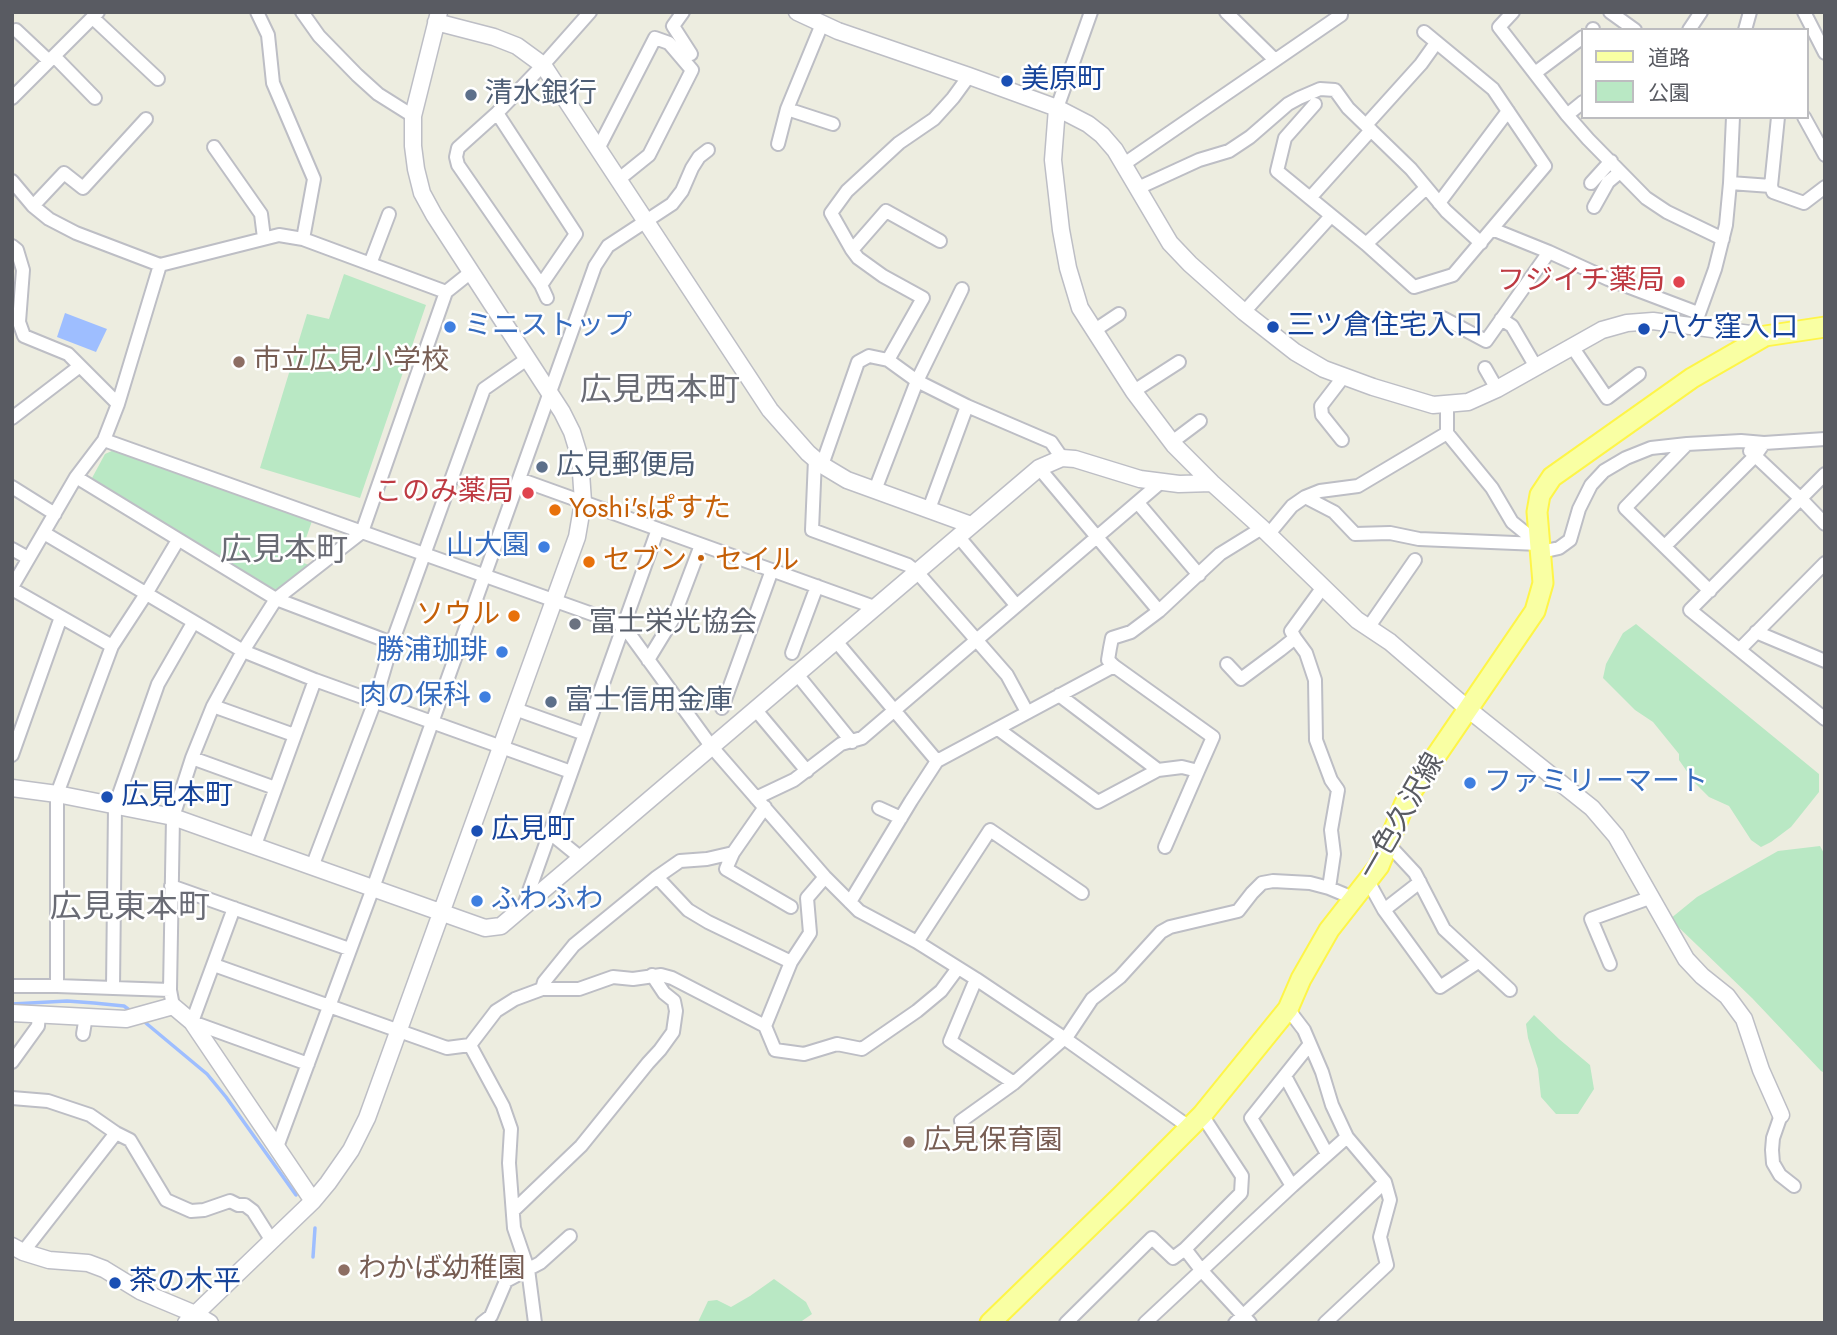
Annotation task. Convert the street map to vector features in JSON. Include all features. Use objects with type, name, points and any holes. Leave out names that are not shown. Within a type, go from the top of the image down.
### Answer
[{"type":"main road","name":"一色久沢線","points":[[990,1323],[1196,1121],[1288,1009],[1301,979],[1329,930],[1379,866],[1404,805],[1535,611],[1543,583],[1537,512],[1540,495],[1552,477],[1682,385],[1765,336],[1825,327]]},
{"type":"street","points":[[257,12],[268,35],[273,83],[314,179],[303,239]]},
{"type":"street","points":[[302,12],[319,36],[357,75],[378,94],[413,116]]},
{"type":"street","points":[[683,12],[673,26],[691,54]]},
{"type":"street","points":[[797,12],[822,24],[1057,108],[1088,124],[1102,135],[1124,164],[1170,243],[1244,312],[1295,352],[1324,369],[1410,399],[1433,405],[1468,402],[1497,389],[1602,330],[1627,323],[1697,319]]},
{"type":"street","points":[[1226,12],[1275,60]]},
{"type":"street","points":[[1124,164],[1341,15],[1341,12]]},
{"type":"street","points":[[1513,12],[1499,27],[1567,115],[1646,198],[1667,212],[1723,239]]},
{"type":"street","points":[[1610,12],[1632,28]]},
{"type":"street","points":[[1690,28],[1701,12]]},
{"type":"street","points":[[1804,12],[1825,53]]},
{"type":"street","points":[[547,298],[541,285],[458,165],[456,157],[458,148],[497,113],[588,13]]},
{"type":"street","points":[[1088,14],[1057,108],[1053,160],[1061,230],[1068,268],[1080,308],[1134,391],[1172,442],[1212,483],[1357,620],[1408,656],[1468,709],[1592,808],[1616,836],[1686,959],[1727,996],[1744,1019],[1761,1070],[1781,1115],[1773,1138],[1773,1163],[1780,1175],[1794,1185]]},
{"type":"street","points":[[12,98],[95,15],[158,79]]},
{"type":"street","points":[[190,1319],[313,1201],[351,1150],[367,1118],[577,537],[583,502],[580,458],[572,432],[562,412],[434,215],[422,192],[413,146],[413,116],[438,17],[517,46],[533,55],[543,65],[770,410],[808,453],[847,480],[971,525]]},
{"type":"street","points":[[778,144],[787,109],[822,24]]},
{"type":"street","points":[[16,30],[95,98]]},
{"type":"street","points":[[1315,104],[1284,138],[1277,171],[1414,287],[1453,275],[1545,166],[1493,89],[1424,32]]},
{"type":"street","points":[[598,149],[654,38],[669,43],[692,71],[649,155],[618,180]]},
{"type":"street","points":[[1535,73],[1582,38]]},
{"type":"street","points":[[1310,198],[1369,127],[1406,89],[1424,66],[1436,43]]},
{"type":"street","points":[[888,360],[923,298],[883,276],[858,258],[831,214],[847,191],[899,143],[934,119],[969,76]]},
{"type":"street","points":[[1138,188],[1199,160],[1229,151],[1250,137],[1288,104],[1320,89],[1335,90],[1348,108],[1481,243]]},
{"type":"street","points":[[1567,115],[1582,103]]},
{"type":"street","points":[[787,109],[833,124]]},
{"type":"street","points":[[1439,203],[1454,191],[1489,145],[1508,111]]},
{"type":"street","points":[[497,113],[576,234],[541,285]]},
{"type":"street","points":[[33,206],[64,173],[83,188],[146,119]]},
{"type":"street","points":[[1697,319],[1723,239],[1730,183],[1733,119]]},
{"type":"street","points":[[1778,119],[1771,186],[1773,192],[1804,204],[1825,187]]},
{"type":"street","points":[[1805,119],[1825,155]]},
{"type":"street","points":[[214,147],[261,214],[264,239]]},
{"type":"street","points":[[277,1147],[373,888],[595,266],[608,246],[672,204],[682,191],[699,157],[708,150]]},
{"type":"street","points":[[1591,183],[1611,161]]},
{"type":"street","points":[[1594,207],[1608,182],[1620,172]]},
{"type":"street","points":[[12,181],[48,219],[76,233],[160,265],[279,234],[303,239],[446,292]]},
{"type":"street","points":[[1730,183],[1771,186]]},
{"type":"street","points":[[1366,244],[1392,227],[1413,207],[1426,188]]},
{"type":"street","points":[[852,250],[887,211],[940,242]]},
{"type":"street","points":[[370,264],[389,214]]},
{"type":"street","points":[[1244,312],[1331,216]]},
{"type":"street","points":[[1492,229],[1697,319],[1765,336]]},
{"type":"street","points":[[12,246],[17,250],[23,270],[19,322],[24,336],[68,354],[118,404]]},
{"type":"street","points":[[1443,317],[1486,341],[1549,252]]},
{"type":"street","points":[[112,646],[12,588],[76,477],[104,440],[118,404],[160,265]]},
{"type":"street","points":[[313,1201],[192,1022],[172,998],[173,817],[192,758],[213,706],[276,599],[362,532],[446,292],[471,272]]},
{"type":"street","points":[[875,491],[917,381],[962,289]]},
{"type":"street","points":[[1095,330],[1119,314]]},
{"type":"street","points":[[1501,320],[1512,327],[1536,367]]},
{"type":"street","points":[[1573,348],[1607,398],[1639,374]]},
{"type":"street","points":[[1027,712],[1007,675],[917,572],[908,565],[812,530],[819,462],[858,362],[869,356],[888,360],[917,381],[1051,442],[1062,458]]},
{"type":"street","points":[[312,867],[374,701],[392,643],[484,389],[527,359]]},
{"type":"street","points":[[1134,391],[1179,362]]},
{"type":"street","points":[[12,418],[80,366]]},
{"type":"street","points":[[1485,368],[1497,389]]},
{"type":"street","points":[[1342,440],[1322,415],[1321,406],[1344,376]]},
{"type":"street","points":[[1447,404],[1447,433],[1492,488],[1512,522],[1540,548]]},
{"type":"street","points":[[929,509],[967,406]]},
{"type":"street","points":[[1172,442],[1200,421]]},
{"type":"street","points":[[1165,847],[1213,737],[1114,666],[1108,660],[1112,638],[1131,632],[1159,611],[1220,554],[1265,531],[1304,497],[1320,491],[1358,486],[1447,433]]},
{"type":"street","points":[[1304,497],[1334,512],[1355,534],[1390,533],[1419,539],[1559,548],[1570,540],[1579,509],[1591,485],[1604,471],[1626,458],[1651,448],[1687,444],[1825,439]]},
{"type":"street","points":[[104,440],[623,625],[711,746],[825,877],[859,911],[917,942],[1196,1121],[1241,1176],[1241,1193],[1173,1258],[1152,1238],[1066,1323]]},
{"type":"street","points":[[1741,441],[1825,524]]},
{"type":"street","points":[[1665,546],[1755,456],[1764,443]]},
{"type":"street","points":[[1687,444],[1625,508],[1710,591]]},
{"type":"street","points":[[12,788],[173,817],[485,928],[501,926],[1039,468],[1062,458],[1087,462],[1140,479],[1179,484],[1212,483]]},
{"type":"street","points":[[1039,468],[1159,611]]},
{"type":"street","points":[[1825,474],[1690,610],[1825,719]]},
{"type":"street","points":[[76,477],[276,599],[392,643]]},
{"type":"street","points":[[519,479],[874,607]]},
{"type":"street","points":[[791,906],[726,869],[761,803],[841,744],[862,738],[1160,482]]},
{"type":"street","points":[[12,487],[55,514]]},
{"type":"street","points":[[1138,503],[1199,575]]},
{"type":"street","points":[[523,909],[658,529]]},
{"type":"street","points":[[44,533],[243,651],[315,680],[571,772]]},
{"type":"street","points":[[958,536],[1016,605]]},
{"type":"street","points":[[57,986],[57,794],[112,646],[178,540]]},
{"type":"street","points":[[648,660],[673,619],[701,545]]},
{"type":"street","points":[[12,549],[28,558]]},
{"type":"street","points":[[1368,628],[1415,561]]},
{"type":"street","points":[[1740,649],[1825,563]]},
{"type":"street","points":[[722,708],[772,570]]},
{"type":"street","points":[[792,653],[817,586]]},
{"type":"street","points":[[1323,587],[1291,631],[1306,653],[1315,680],[1316,740],[1331,780],[1338,790],[1331,830],[1334,854],[1329,888]]},
{"type":"street","points":[[12,755],[61,617]]},
{"type":"street","points":[[113,988],[115,806],[158,684],[193,623]]},
{"type":"street","points":[[1756,632],[1825,661]]},
{"type":"street","points":[[1227,664],[1241,678],[1295,638]]},
{"type":"street","points":[[835,640],[937,761]]},
{"type":"street","points":[[850,902],[937,761],[1114,666]]},
{"type":"street","points":[[796,674],[852,742]]},
{"type":"street","points":[[255,845],[315,680]]},
{"type":"street","points":[[1059,695],[1158,770]]},
{"type":"street","points":[[213,706],[294,735]]},
{"type":"street","points":[[515,709],[585,734]]},
{"type":"street","points":[[755,709],[807,771]]},
{"type":"street","points":[[998,729],[1098,803],[1158,770],[1182,767],[1198,772]]},
{"type":"street","points":[[192,758],[275,788]]},
{"type":"street","points":[[879,808],[901,818]]},
{"type":"street","points":[[917,942],[990,830],[1082,893]]},
{"type":"street","points":[[549,832],[580,858]]},
{"type":"street","points":[[1388,844],[1415,873],[1444,929],[1510,990]]},
{"type":"street","points":[[542,989],[544,982],[574,945],[657,877],[680,861],[733,853]]},
{"type":"street","points":[[657,877],[688,910],[791,962]]},
{"type":"street","points":[[765,1026],[791,962],[810,933],[807,898],[825,877]]},
{"type":"street","points":[[970,1145],[961,1121],[1014,1083],[1064,1038],[1092,999],[1120,977],[1161,932],[1170,927],[1238,911],[1262,883],[1273,881],[1310,883],[1353,898]]},
{"type":"street","points":[[1368,881],[1384,910],[1440,987],[1478,962]]},
{"type":"street","points":[[1384,910],[1420,882]]},
{"type":"street","points":[[172,886],[349,949]]},
{"type":"street","points":[[1610,964],[1591,919],[1652,897]]},
{"type":"street","points":[[192,1022],[234,908]]},
{"type":"street","points":[[214,965],[447,1048],[470,1045],[496,1011],[515,999],[542,989],[579,989],[613,977],[633,979],[661,975],[672,978],[765,1026],[775,1050],[804,1054],[837,1044],[862,1049],[941,991],[958,968]]},
{"type":"street","points":[[513,1210],[581,1146],[673,1032],[676,1010],[674,1002],[652,975]]},
{"type":"street","points":[[976,979],[950,1041],[1014,1083]]},
{"type":"street","points":[[12,986],[113,988],[172,998]]},
{"type":"street","points":[[12,1013],[126,1019],[172,998]]},
{"type":"street","points":[[1288,1009],[1304,1030],[1347,1137],[1385,1182],[1390,1200],[1380,1237],[1387,1265],[1325,1323]]},
{"type":"street","points":[[12,1062],[38,1026],[39,1014]]},
{"type":"street","points":[[83,1034],[86,1016]]},
{"type":"street","points":[[192,1022],[308,1064]]},
{"type":"street","points":[[1292,1186],[1251,1118],[1310,1044]]},
{"type":"street","points":[[470,1045],[503,1106],[511,1129],[509,1163],[514,1228],[528,1269],[535,1323]]},
{"type":"street","points":[[1284,1076],[1327,1154]]},
{"type":"street","points":[[12,1098],[48,1101],[90,1115],[130,1140],[166,1200],[188,1210],[204,1210],[230,1201],[245,1205],[253,1211],[272,1241]]},
{"type":"street","points":[[116,1133],[18,1249],[49,1260],[88,1263],[104,1269],[190,1319],[210,1323]]},
{"type":"street","points":[[1145,1323],[1347,1137]]},
{"type":"street","points":[[1185,1249],[1243,1320],[1385,1182]]},
{"type":"street","points":[[482,1323],[491,1316],[506,1281],[540,1263],[570,1236]]},
{"type":"green space","points":[[344,274],[426,305],[360,498],[260,468],[307,314],[329,319]]},
{"type":"green space","points":[[114,450],[312,521],[298,561],[309,565],[272,591],[94,485],[92,478],[105,454]]},
{"type":"green space","points":[[1636,624],[1819,774],[1819,792],[1791,827],[1771,842],[1761,847],[1751,840],[1729,806],[1709,797],[1695,783],[1679,760],[1679,754],[1653,722],[1635,710],[1603,678],[1606,664],[1623,633]]},
{"type":"green space","points":[[1820,846],[1825,855],[1825,1073],[1670,919],[1697,897],[1778,851]]},
{"type":"green space","points":[[1534,1015],[1590,1065],[1594,1089],[1578,1114],[1556,1114],[1541,1097],[1538,1069],[1526,1024]]},
{"type":"green space","points":[[774,1279],[806,1302],[812,1314],[799,1323],[698,1322],[708,1301],[717,1300],[731,1307]]},
{"type":"water","points":[[65,313],[107,329],[96,352],[57,337]]},
{"type":"waterway","points":[[12,1004],[67,1001],[124,1006],[132,1012]]},
{"type":"waterway","points":[[141,1019],[207,1074],[296,1195]]},
{"type":"waterway","points":[[313,1257],[315,1228]]},
{"type":"place","name":"美原町","points":[[1007,81]]},
{"type":"place","name":"清水銀行","points":[[471,95]]},
{"type":"place","name":"フジイチ薬局","points":[[1679,282]]},
{"type":"place","name":"ミニストップ","points":[[450,327]]},
{"type":"place","name":"三ツ倉住宅入口","points":[[1273,327]]},
{"type":"place","name":"八ケ窪入口","points":[[1644,329]]},
{"type":"place","name":"市立広見小学校","points":[[239,362]]},
{"type":"place","name":"広見郵便局","points":[[542,467]]},
{"type":"place","name":"このみ薬局","points":[[528,493]]},
{"type":"place","name":"Yoshi'sぱすた","points":[[555,510]]},
{"type":"place","name":"山大園","points":[[544,547]]},
{"type":"place","name":"セブン・セイル","points":[[589,562]]},
{"type":"place","name":"ソウル","points":[[514,616]]},
{"type":"place","name":"富士栄光協会","points":[[575,624]]},
{"type":"place","name":"勝浦珈琲","points":[[502,652]]},
{"type":"place","name":"肉の保科","points":[[485,697]]},
{"type":"place","name":"富士信用金庫","points":[[551,702]]},
{"type":"place","name":"ファミリーマート","points":[[1470,783]]},
{"type":"place","name":"広見本町","points":[[107,797]]},
{"type":"place","name":"広見町","points":[[477,831]]},
{"type":"place","name":"ふわふわ","points":[[477,901]]},
{"type":"place","name":"広見保育園","points":[[909,1142]]},
{"type":"place","name":"わかば幼稚園","points":[[344,1270]]},
{"type":"place","name":"茶の木平","points":[[115,1283]]},
{"type":"district","name":"広見西本町","points":[[660,392]]},
{"type":"district","name":"広見本町","points":[[284,552]]},
{"type":"district","name":"広見東本町","points":[[130,909]]}]
